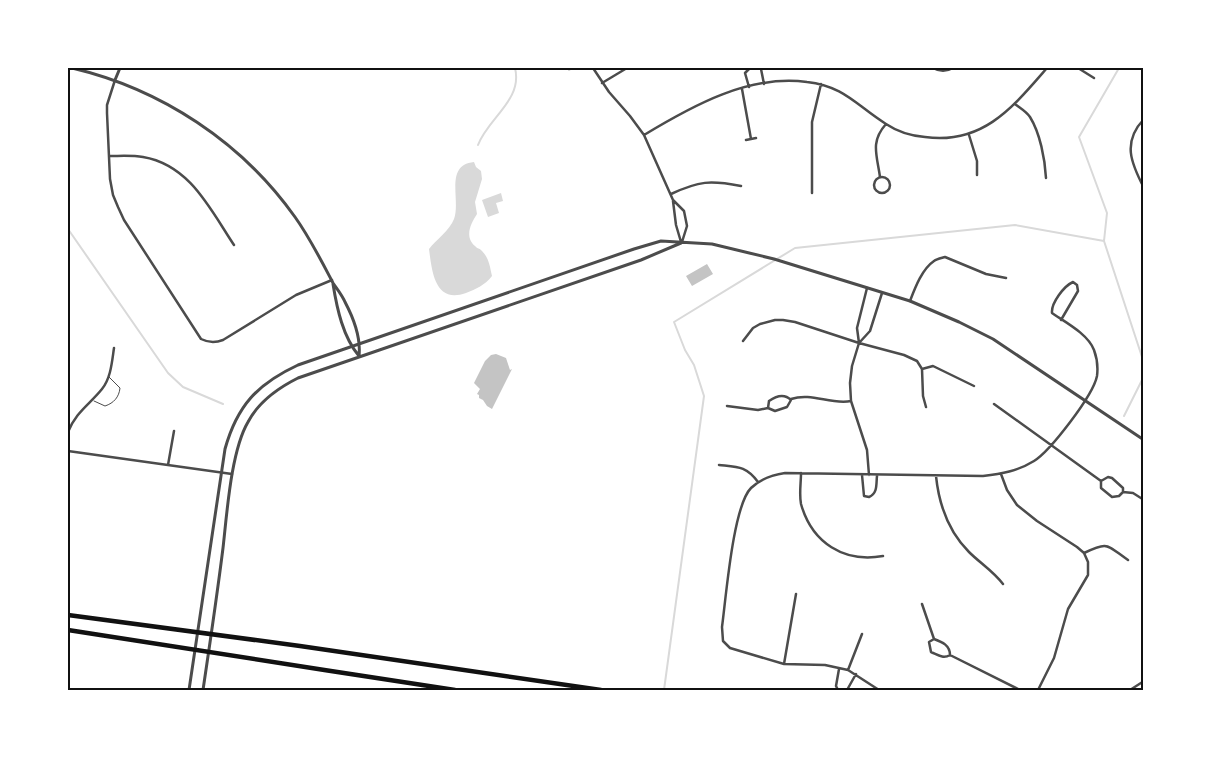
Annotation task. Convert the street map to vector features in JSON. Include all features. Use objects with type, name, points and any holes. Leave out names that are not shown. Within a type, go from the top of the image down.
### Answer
[{"type":"main road","points":[[68,615],[212,636],[300,646],[601,690]]},
{"type":"main road","points":[[68,630],[455,690]]},
{"type":"street","points":[[72,68],[115,80],[147,93],[185,114],[221,139],[248,162],[295,216],[321,258],[345,301],[360,344],[359,356]]},
{"type":"street","points":[[120,68],[107,105],[113,195],[124,220],[201,339],[206,342],[216,343],[223,340],[296,295],[333,282]]},
{"type":"street","points":[[564,68],[576,68]]},
{"type":"street","points":[[593,68],[602,83],[644,135],[671,194],[676,225],[682,243]]},
{"type":"street","points":[[602,83],[627,68]]},
{"type":"street","points":[[749,87],[745,73],[750,68]]},
{"type":"street","points":[[759,68],[761,69],[764,84]]},
{"type":"street","points":[[933,68],[939,71],[947,71],[953,68]]},
{"type":"street","points":[[644,135],[697,105],[742,89],[764,84],[798,81],[821,84],[848,96],[886,124],[908,134],[931,138],[954,138],[970,135],[989,125],[1015,104],[1047,68]]},
{"type":"street","points":[[1078,68],[1094,78]]},
{"type":"street","points":[[812,193],[812,122],[821,84]]},
{"type":"street","points":[[742,89],[751,139]]},
{"type":"street","points":[[1015,104],[1029,116],[1033,124],[1045,164],[1046,178]]},
{"type":"street","points":[[1144,119],[1133,132],[1130,150],[1134,168],[1144,188]]},
{"type":"street","points":[[880,177],[876,140],[879,132],[886,124]]},
{"type":"street","points":[[970,135],[977,161],[977,175]]},
{"type":"street","points":[[746,140],[756,138]]},
{"type":"street","points":[[109,156],[143,156],[156,160],[179,172],[196,187],[234,244]]},
{"type":"street","points":[[880,177],[886,178],[890,184],[888,192],[882,194],[874,188],[874,182],[880,177]]},
{"type":"street","points":[[671,194],[704,182],[741,186]]},
{"type":"street","points":[[673,200],[684,211],[687,226],[682,243]]},
{"type":"street","points":[[189,690],[227,442],[236,418],[255,392],[281,373],[298,365],[662,241],[712,244],[774,259],[910,300],[994,339],[1144,440]]},
{"type":"street","points":[[203,690],[233,474],[241,436],[254,412],[264,400],[281,387],[298,378],[641,260],[682,243]]},
{"type":"street","points":[[910,300],[928,267],[934,260],[945,257],[986,274],[1006,278]]},
{"type":"street","points":[[333,282],[339,311],[351,347],[359,356]]},
{"type":"street","points":[[879,690],[848,670],[825,665],[784,664],[730,648],[723,641],[722,626],[737,518],[745,495],[758,482],[778,474],[801,472],[877,476],[983,476],[1001,474],[1033,462],[1051,446],[1093,387],[1097,377],[1093,349],[1081,334],[1061,320],[1052,312],[1051,308],[1067,285],[1073,282],[1077,285],[1078,291],[1061,320]]},
{"type":"street","points":[[866,288],[857,328],[859,342],[852,366],[850,382],[851,401],[867,450],[869,475]]},
{"type":"street","points":[[859,342],[870,331],[882,293]]},
{"type":"street","points":[[743,342],[753,328],[775,320],[795,322],[904,354],[917,361],[922,369],[923,396],[926,407]]},
{"type":"street","points":[[68,432],[76,416],[103,388],[108,377],[114,348]]},
{"type":"street","points":[[922,369],[933,366],[974,386]]},
{"type":"street","points":[[768,408],[769,401],[780,395],[791,400],[804,396],[832,401],[851,401]]},
{"type":"street","points":[[727,406],[758,410],[768,408],[775,411],[788,407],[791,400]]},
{"type":"street","points":[[994,404],[1101,481]]},
{"type":"street","points":[[168,465],[174,431]]},
{"type":"street","points":[[68,451],[233,474]]},
{"type":"street","points":[[720,465],[740,467],[748,470],[758,482]]},
{"type":"street","points":[[801,472],[801,503],[813,530],[821,540],[833,549],[847,555],[872,558],[884,556]]},
{"type":"street","points":[[1001,474],[1017,506],[1084,553],[1089,568],[1088,575],[1068,609],[1054,658],[1038,690]]},
{"type":"street","points":[[862,475],[862,490],[864,496],[869,497],[876,491],[877,476]]},
{"type":"street","points":[[936,476],[942,510],[948,523],[959,540],[1003,584]]},
{"type":"street","points":[[1101,481],[1108,477],[1112,478],[1123,488],[1123,492]]},
{"type":"street","points":[[1101,481],[1101,488],[1112,497],[1119,496],[1123,492],[1133,493],[1144,500]]},
{"type":"street","points":[[1084,553],[1106,545],[1128,560]]},
{"type":"street","points":[[784,664],[796,594]]},
{"type":"street","points":[[922,604],[934,640]]},
{"type":"street","points":[[848,670],[862,634]]},
{"type":"street","points":[[934,640],[942,642],[947,646],[950,655],[1020,690]]},
{"type":"street","points":[[934,640],[930,642],[931,652],[941,657],[950,655]]},
{"type":"street","points":[[838,690],[836,686],[840,669]]},
{"type":"street","points":[[847,690],[856,674]]},
{"type":"street","points":[[1130,690],[1144,681]]},
{"type":"lane","points":[[92,399],[105,406],[115,400],[120,388],[108,377]]},
{"type":"shaded area","points":[[474,162],[481,171],[482,179],[475,202],[477,214],[469,234],[472,242],[486,257],[492,276],[477,288],[466,293],[448,294],[441,290],[437,284],[429,249],[446,231],[454,219],[456,211],[455,184],[459,170],[465,165]]},
{"type":"shaded area","points":[[501,193],[503,201],[496,203],[499,213],[488,217],[482,200]]},
{"type":"building","points":[[707,264],[713,274],[692,286],[686,276]]},
{"type":"building","points":[[496,354],[506,358],[510,370],[512,369],[492,409],[479,398],[477,394],[480,389],[474,383],[485,361],[491,355]]},
{"type":"waterway","points":[[478,145],[514,90],[515,68]]},
{"type":"waterway","points":[[1104,241],[1107,213],[1079,137],[1119,68]]},
{"type":"waterway","points":[[664,690],[704,396],[694,365],[685,350],[674,322],[795,248],[1015,225],[1104,241],[1142,357],[1142,380],[1124,416]]},
{"type":"waterway","points":[[68,229],[168,373],[183,387],[223,404]]}]
